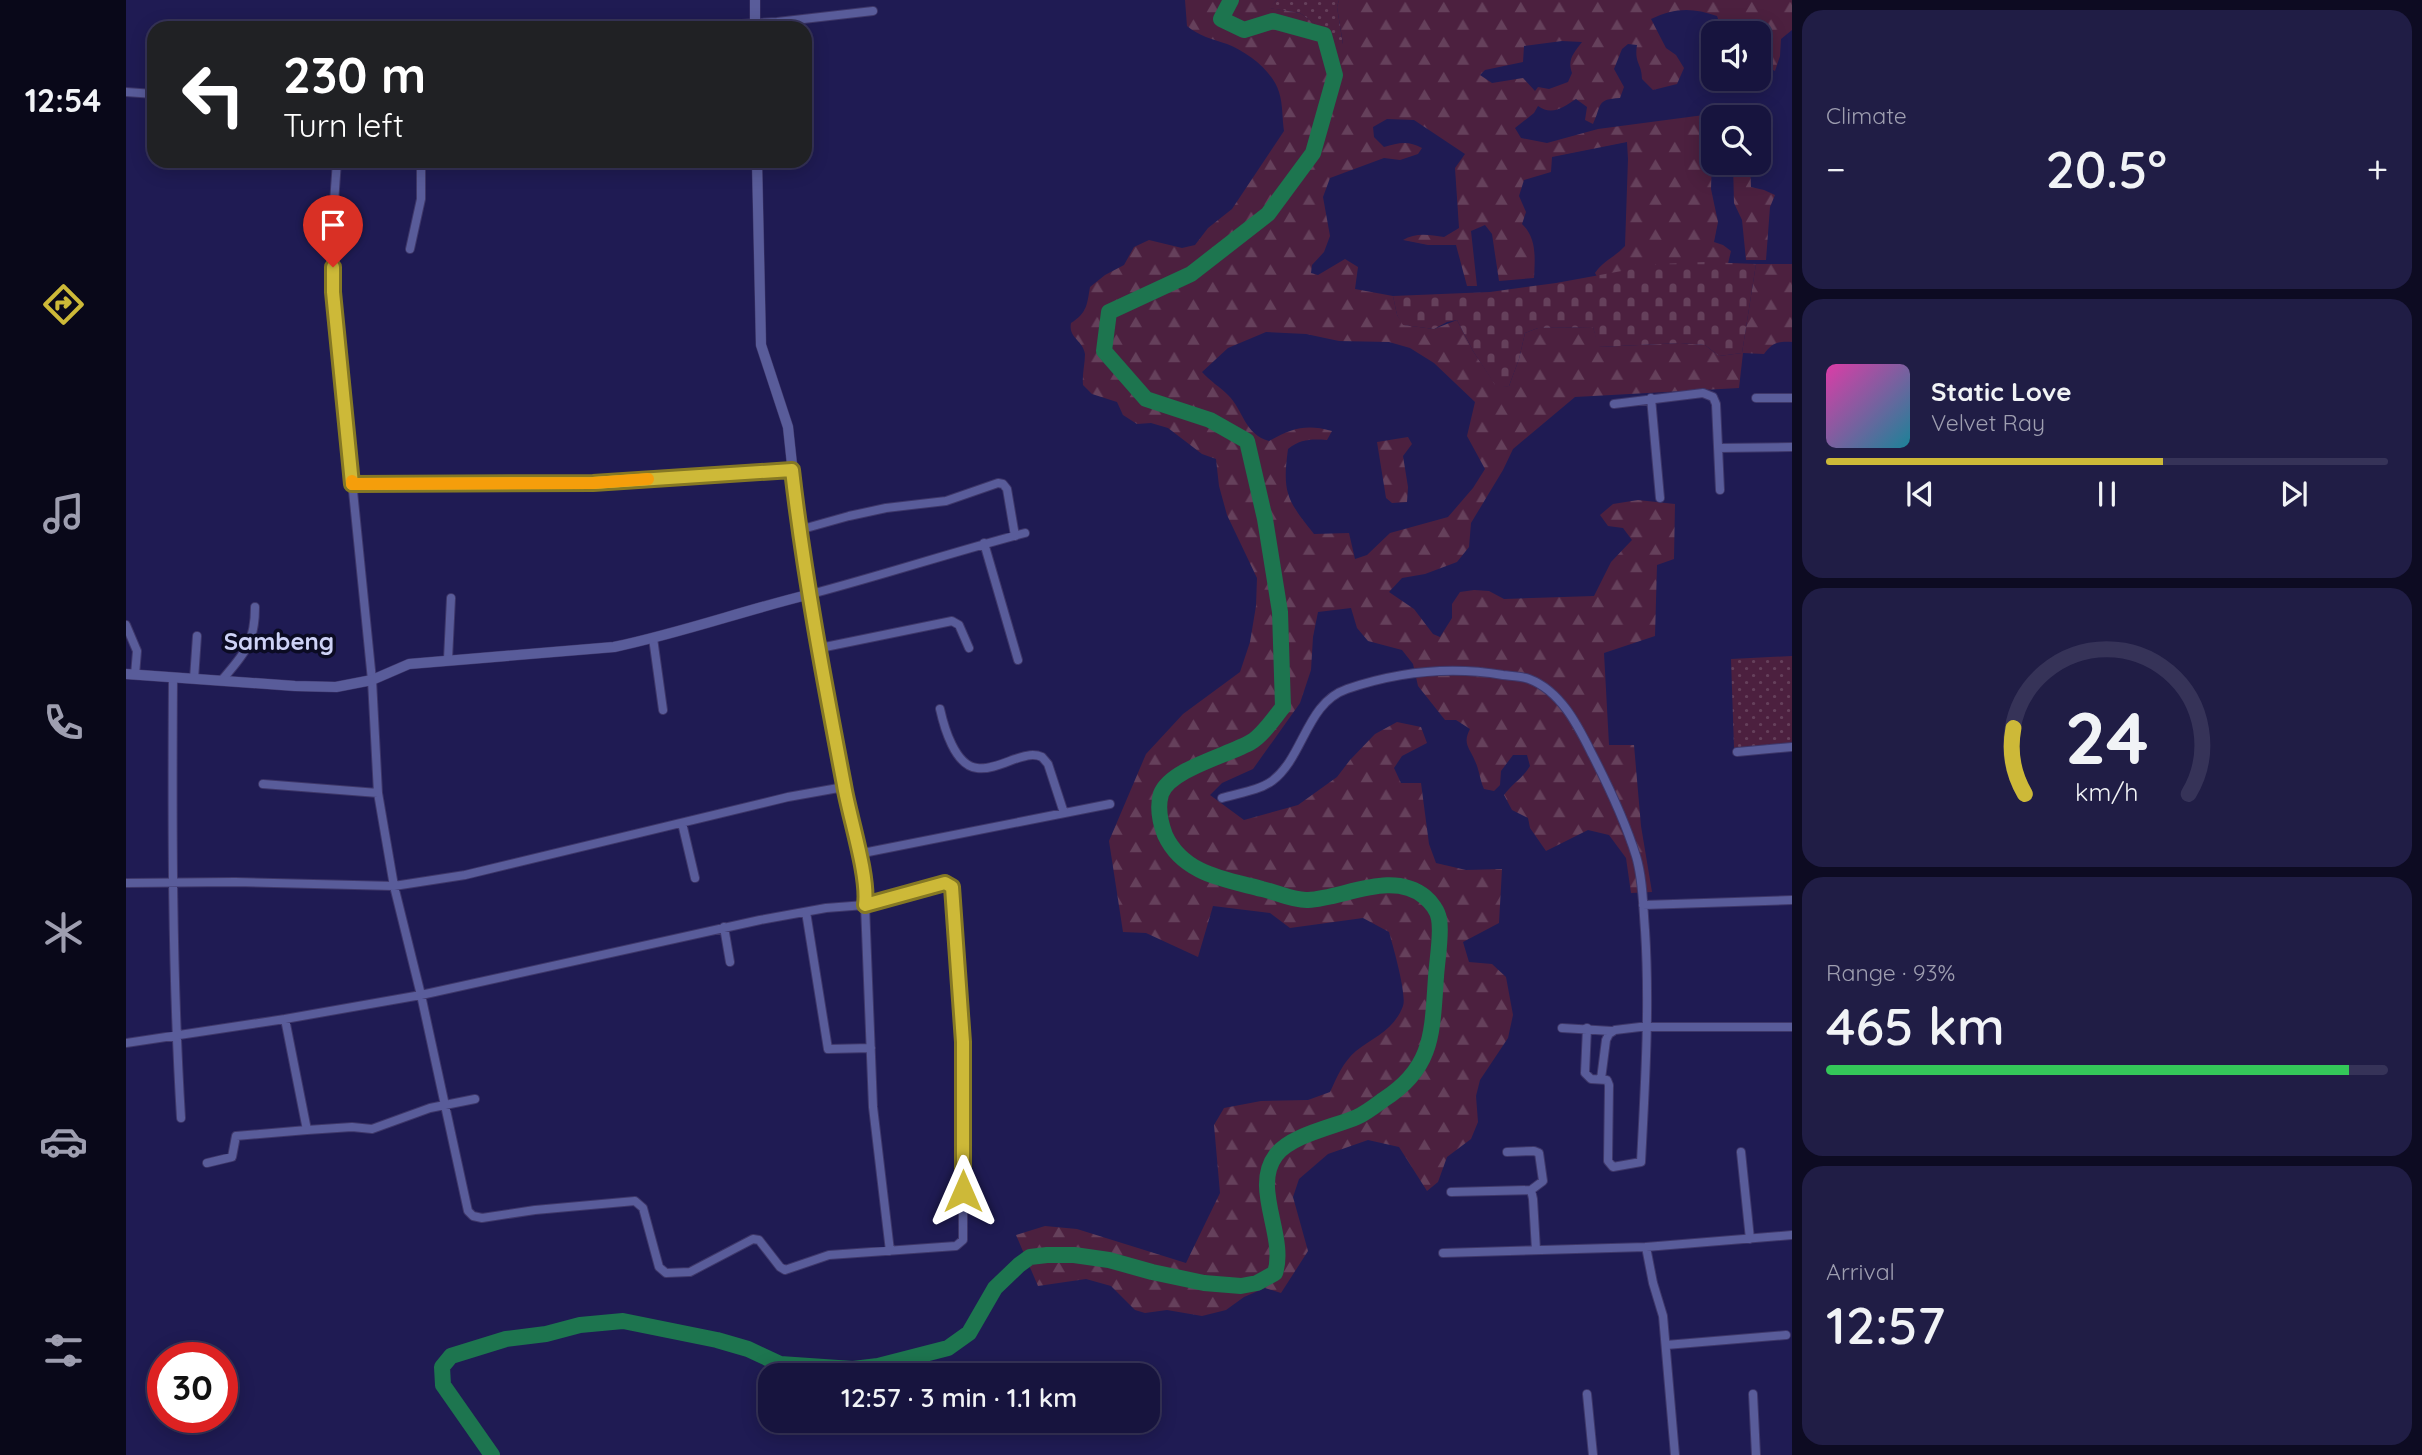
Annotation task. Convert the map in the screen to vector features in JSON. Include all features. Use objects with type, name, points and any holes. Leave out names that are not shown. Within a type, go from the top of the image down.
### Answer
[{"type":"street","points":[[755,0],[755,21]]},
{"type":"street","points":[[794,21],[873,11]]},
{"type":"street","points":[[126,92],[147,94]]},
{"type":"street","points":[[126,1043],[176,1037],[202,1030],[285,1019],[421,995],[724,928],[806,912],[865,905],[945,883],[952,887],[963,1042],[963,1240],[956,1246],[830,1255],[785,1270],[759,1240],[753,1239],[691,1272],[666,1273],[659,1267],[643,1208],[635,1201],[482,1218],[473,1216],[468,1211],[421,995],[394,886],[378,793],[372,680],[333,292],[333,217],[336,168]]},
{"type":"street","points":[[410,249],[421,199],[421,168]]},
{"type":"street","points":[[757,168],[761,345],[788,427],[799,530],[844,787],[865,888],[873,1107],[890,1251]]},
{"type":"street","points":[[1614,404],[1703,393],[1713,397],[1716,404],[1720,490]]},
{"type":"street","points":[[1651,398],[1660,498]]},
{"type":"street","points":[[1756,398],[1792,398]]},
{"type":"street","points":[[1718,448],[1792,447]]},
{"type":"street","points":[[352,484],[593,483],[792,470]]},
{"type":"street","points":[[799,530],[873,511],[946,501],[998,483],[1007,489],[1015,536]]},
{"type":"street","points":[[126,625],[137,651],[131,674],[320,687],[354,684],[372,680],[409,664],[587,650],[653,638],[866,579],[984,542],[1025,533]]},
{"type":"street","points":[[984,542],[1018,660]]},
{"type":"street","points":[[448,659],[451,598]]},
{"type":"street","points":[[221,681],[253,638],[255,607]]},
{"type":"street","points":[[820,648],[952,621],[959,625],[969,648]]},
{"type":"street","points":[[194,679],[197,636]]},
{"type":"street","points":[[653,638],[663,710]]},
{"type":"street","points":[[1222,797],[1258,788],[1281,774],[1321,708],[1330,697],[1343,690],[1416,672],[1452,670],[1529,679],[1557,697],[1579,729],[1609,788],[1637,858],[1648,980],[1641,1162],[1613,1167],[1610,1165],[1607,1156],[1609,1085],[1606,1080],[1591,1079],[1586,1073],[1587,1028]]},
{"type":"street","points":[[173,677],[171,883],[181,1118]]},
{"type":"street","points":[[940,709],[946,733],[954,748],[966,764],[974,768],[985,768],[1028,755],[1042,757],[1048,764],[1064,813]]},
{"type":"street","points":[[1737,752],[1792,747]]},
{"type":"street","points":[[263,785],[378,793]]},
{"type":"street","points":[[126,883],[394,886],[465,875],[788,797],[844,787]]},
{"type":"street","points":[[858,854],[1110,804]]},
{"type":"street","points":[[682,823],[695,878]]},
{"type":"street","points":[[1643,905],[1792,901]]},
{"type":"street","points":[[806,912],[828,1049],[871,1048]]},
{"type":"street","points":[[724,928],[730,962]]},
{"type":"street","points":[[285,1019],[307,1130]]},
{"type":"street","points":[[1562,1028],[1612,1031],[1646,1027],[1792,1027]]},
{"type":"street","points":[[1601,1079],[1606,1040],[1612,1031]]},
{"type":"street","points":[[207,1163],[232,1157],[235,1138],[238,1136],[352,1127],[373,1129],[445,1104],[475,1099]]},
{"type":"street","points":[[1451,1192],[1531,1190],[1543,1181],[1539,1153],[1507,1152]]},
{"type":"street","points":[[1741,1152],[1750,1238]]},
{"type":"street","points":[[1531,1190],[1536,1250]]},
{"type":"street","points":[[1443,1252],[1646,1247],[1792,1235]]},
{"type":"street","points":[[1646,1247],[1663,1316],[1675,1455]]},
{"type":"street","points":[[1666,1345],[1786,1335]]},
{"type":"street","points":[[1587,1394],[1593,1455]]},
{"type":"street","points":[[1754,1394],[1755,1455]]},
{"type":"green space","points":[[1185,0],[1277,0],[1270,8],[1300,13],[1343,44],[1337,7],[1339,0],[1792,0],[1792,30],[1781,39],[1780,56],[1775,71],[1771,69],[1771,21],[1719,21],[1717,16],[1699,11],[1675,11],[1651,19],[1666,48],[1676,55],[1684,68],[1677,84],[1653,90],[1642,79],[1637,45],[1628,44],[1622,49],[1614,69],[1624,87],[1620,98],[1603,102],[1593,124],[1585,120],[1587,107],[1576,99],[1553,110],[1538,106],[1534,113],[1515,128],[1521,138],[1547,143],[1598,129],[1701,115],[1701,175],[1711,175],[1711,189],[1718,222],[1714,242],[1731,251],[1727,268],[1599,280],[1595,273],[1598,269],[1625,246],[1627,142],[1552,157],[1551,172],[1524,180],[1519,196],[1526,212],[1522,224],[1534,249],[1534,278],[1499,281],[1492,234],[1485,225],[1471,231],[1477,286],[1467,286],[1456,245],[1428,245],[1403,240],[1418,235],[1444,237],[1459,228],[1455,168],[1465,154],[1414,120],[1387,119],[1373,127],[1374,137],[1384,147],[1403,143],[1417,145],[1422,148],[1418,154],[1400,160],[1384,158],[1330,178],[1323,197],[1330,236],[1324,252],[1312,265],[1311,273],[1318,275],[1345,259],[1358,267],[1355,289],[1393,296],[1397,315],[1404,325],[1434,329],[1457,320],[1473,351],[1497,387],[1509,386],[1525,333],[1538,328],[1593,327],[1599,347],[1680,343],[1705,345],[1719,356],[1742,353],[1756,264],[1792,264],[1792,342],[1776,344],[1764,354],[1743,353],[1739,388],[1575,397],[1513,449],[1471,523],[1469,547],[1457,562],[1425,574],[1402,578],[1389,592],[1414,609],[1433,634],[1440,637],[1452,618],[1452,604],[1460,592],[1489,591],[1504,599],[1594,596],[1611,562],[1632,540],[1623,528],[1608,526],[1600,515],[1613,504],[1638,500],[1675,504],[1674,559],[1657,565],[1655,636],[1604,653],[1609,745],[1634,745],[1641,826],[1652,892],[1631,893],[1626,858],[1609,835],[1588,830],[1546,851],[1530,828],[1528,818],[1512,810],[1504,795],[1530,766],[1527,755],[1513,755],[1501,771],[1500,785],[1494,791],[1484,789],[1467,742],[1470,729],[1456,720],[1445,720],[1418,686],[1413,664],[1402,650],[1368,641],[1357,628],[1351,608],[1318,612],[1311,670],[1300,703],[1253,769],[1222,783],[1210,795],[1244,820],[1298,805],[1337,777],[1375,734],[1397,722],[1421,727],[1427,743],[1402,756],[1394,768],[1401,783],[1421,783],[1429,844],[1436,863],[1466,870],[1502,869],[1499,923],[1463,942],[1469,962],[1492,964],[1506,977],[1513,1015],[1508,1038],[1480,1080],[1476,1096],[1478,1122],[1471,1139],[1447,1157],[1438,1182],[1427,1191],[1399,1147],[1368,1140],[1328,1154],[1299,1179],[1293,1197],[1308,1251],[1281,1293],[1265,1288],[1244,1297],[1226,1310],[1202,1316],[1167,1310],[1145,1313],[1135,1310],[1111,1286],[1086,1279],[1038,1286],[1016,1235],[1045,1226],[1077,1229],[1186,1263],[1220,1193],[1214,1125],[1224,1108],[1261,1101],[1308,1100],[1330,1092],[1347,1060],[1389,1027],[1399,1014],[1404,1000],[1389,932],[1363,918],[1290,928],[1270,913],[1213,906],[1198,957],[1146,933],[1123,932],[1109,841],[1146,754],[1183,714],[1240,672],[1250,642],[1257,578],[1227,515],[1219,486],[1216,459],[1202,454],[1168,428],[1151,423],[1137,424],[1123,415],[1117,402],[1092,394],[1083,385],[1085,354],[1072,332],[1071,323],[1085,308],[1090,287],[1124,265],[1134,247],[1149,240],[1182,248],[1195,245],[1208,228],[1232,209],[1284,131],[1279,92],[1265,69],[1243,52],[1201,35],[1187,26]],"holes":[[[1562,41],[1582,42],[1571,60],[1572,73],[1568,82],[1549,89],[1538,87],[1535,91],[1523,78],[1492,83],[1480,75],[1485,70],[1523,62],[1524,46]],[[1266,332],[1306,334],[1339,341],[1389,342],[1410,348],[1434,363],[1475,402],[1467,436],[1485,469],[1448,517],[1390,533],[1367,555],[1355,559],[1349,533],[1314,534],[1292,504],[1286,486],[1288,449],[1306,440],[1327,440],[1332,431],[1307,428],[1293,430],[1269,441],[1261,438],[1249,428],[1228,395],[1202,372],[1228,348]]]},
{"type":"green space","points":[[1277,0],[1339,0],[1337,7],[1343,45],[1300,13],[1269,8]]},
{"type":"green space","points":[[1733,175],[1750,175],[1751,187],[1775,195],[1770,207],[1766,260],[1746,260],[1742,220],[1734,203]]},
{"type":"green space","points":[[1660,264],[1756,264],[1742,353],[1719,356],[1705,345],[1680,343],[1598,347],[1593,327],[1538,328],[1525,333],[1509,386],[1497,388],[1457,320],[1434,329],[1403,325],[1397,315],[1393,296],[1490,292]]},
{"type":"green space","points":[[1408,437],[1412,444],[1403,456],[1408,487],[1407,502],[1392,503],[1386,498],[1377,442]]},
{"type":"green space","points":[[1792,656],[1792,746],[1734,748],[1731,659]]},
{"type":"waterway","points":[[492,1455],[443,1385],[442,1367],[451,1356],[506,1339],[546,1334],[580,1325],[623,1321],[717,1340],[748,1349],[780,1364],[853,1369],[878,1366],[948,1348],[969,1333],[995,1288],[1030,1257],[1074,1255],[1109,1260],[1204,1283],[1241,1286],[1257,1283],[1275,1273],[1277,1244],[1267,1182],[1269,1168],[1276,1155],[1302,1137],[1367,1111],[1400,1088],[1421,1062],[1431,1032],[1440,932],[1437,913],[1427,899],[1412,889],[1383,886],[1303,900],[1219,878],[1194,867],[1182,858],[1165,835],[1160,820],[1160,799],[1167,785],[1188,770],[1251,742],[1264,731],[1283,707],[1280,612],[1265,519],[1247,441],[1210,420],[1146,399],[1104,351],[1109,312],[1191,274],[1268,214],[1313,153],[1335,75],[1324,35],[1273,21],[1244,30],[1221,19],[1231,0]]},
{"type":"slow traffic","points":[[352,481],[352,484],[567,484],[648,479]]},
{"type":"district","name":"Sambeng","points":[[279,641]]},
{"type":"route","points":[[333,267],[333,292],[352,484],[593,483],[792,470],[799,530],[844,787],[865,888],[865,905],[945,883],[952,887],[963,1042],[963,1191]]}]
